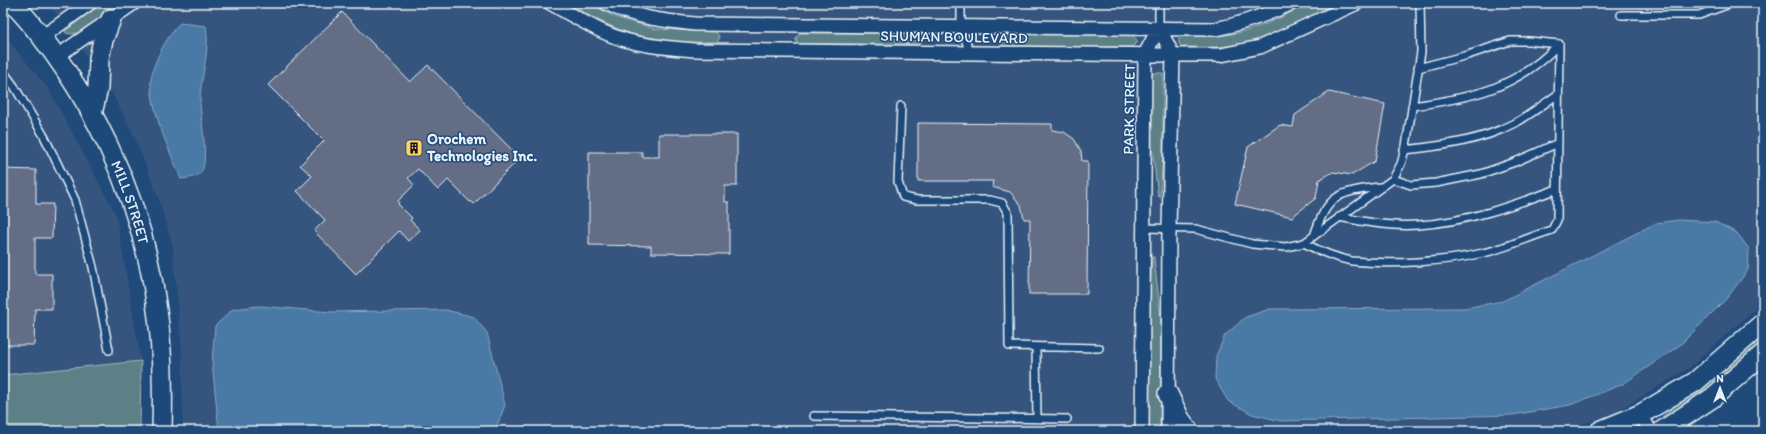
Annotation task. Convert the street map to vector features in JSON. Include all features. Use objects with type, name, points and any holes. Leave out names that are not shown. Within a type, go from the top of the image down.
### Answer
[{"type":"main road","name":"MILL STREET","points":[[13,3],[42,37],[92,114],[122,178],[146,251],[155,294],[161,339],[163,381],[162,431]]},
{"type":"main road","points":[[92,114],[98,88],[99,58],[103,40],[111,19]]},
{"type":"main road","points":[[1600,431],[1641,414],[1695,382],[1763,323]]},
{"type":"main road","points":[[1662,431],[1712,398],[1763,354]]},
{"type":"main road","points":[[1168,394],[1180,419],[1189,431]]},
{"type":"street","points":[[42,37],[90,3]]},
{"type":"street","points":[[56,57],[134,3]]},
{"type":"street","name":"SHUMAN BOULEVARD","points":[[550,3],[603,31],[628,41],[649,46],[694,50],[1173,55],[1221,55],[1260,47],[1357,3]]},
{"type":"street","name":"SHUMAN BOULEVARD","points":[[606,3],[616,8],[655,20],[695,24],[1215,29],[1238,25],[1261,17],[1292,3]]},
{"type":"street","points":[[1159,28],[1173,55],[1169,228],[1168,431]]},
{"type":"street","name":"PARK STREET","points":[[1142,431],[1145,54],[1159,28]]},
{"type":"street","points":[[1641,414],[1650,431]]},
{"type":"lane","points":[[962,3],[961,27],[970,53]]},
{"type":"lane","points":[[1159,3],[1159,28]]},
{"type":"lane","points":[[1143,228],[1196,229],[1252,244],[1286,247],[1304,243],[1393,179],[1401,164],[1421,52],[1420,3]]},
{"type":"lane","points":[[1621,15],[1698,15],[1732,3]]},
{"type":"lane","points":[[1418,68],[1468,56],[1510,41],[1559,44]]},
{"type":"lane","points":[[1304,243],[1325,254],[1352,260],[1397,262],[1435,260],[1483,253],[1552,230],[1557,220],[1559,44]]},
{"type":"lane","points":[[1412,106],[1454,100],[1480,94],[1515,78],[1546,57],[1559,44]]},
{"type":"lane","points":[[3,71],[14,86],[44,136],[74,200],[93,267],[109,350]]},
{"type":"lane","points":[[1404,150],[1442,146],[1480,137],[1514,123],[1558,94]]},
{"type":"lane","points":[[901,106],[898,182],[903,197],[917,200],[990,200],[1002,203],[1008,213],[1009,346],[1099,348]]},
{"type":"lane","points":[[1393,179],[1412,185],[1436,183],[1481,174],[1515,162],[1558,143]]},
{"type":"lane","points":[[1314,236],[1320,217],[1327,204],[1336,197],[1353,190],[1382,186]]},
{"type":"lane","points":[[1339,217],[1382,224],[1417,226],[1460,220],[1517,204],[1557,189]]},
{"type":"lane","points":[[1036,347],[1036,419]]},
{"type":"lane","points":[[814,416],[1067,419]]},
{"type":"shaded area","points":[[46,3],[1763,3],[1763,302],[1689,368],[1608,417],[1556,431],[183,431],[182,354],[172,243],[158,196],[133,134],[113,95],[58,15]]},
{"type":"shaded area","points":[[180,23],[206,26],[207,36],[206,56],[200,95],[204,140],[203,167],[199,174],[181,179],[155,110],[151,86],[153,70],[160,53]]},
{"type":"shaded area","points":[[3,34],[48,88],[116,214],[141,361],[3,375]]},
{"type":"shaded area","points":[[1679,220],[1715,222],[1737,233],[1749,249],[1748,270],[1727,298],[1680,345],[1623,384],[1570,405],[1512,415],[1281,421],[1252,414],[1228,401],[1215,379],[1216,356],[1225,335],[1246,317],[1270,309],[1465,308],[1503,301],[1656,223]]},
{"type":"shaded area","points":[[259,306],[331,312],[446,310],[474,317],[487,333],[505,405],[497,426],[480,431],[394,431],[382,428],[374,431],[219,431],[212,362],[215,326],[233,309]]},
{"type":"green space","points":[[102,3],[115,3],[86,29],[72,34],[66,33],[65,31]]},
{"type":"green space","points":[[566,3],[589,3],[615,17],[656,29],[716,32],[720,38],[717,42],[666,42],[646,39],[611,26]]},
{"type":"green space","points":[[1311,3],[1337,3],[1273,34],[1247,43],[1208,47],[1182,47],[1179,44],[1179,39],[1183,36],[1235,34],[1268,23]]},
{"type":"green space","points":[[801,33],[919,33],[922,35],[922,42],[919,44],[799,44],[796,41],[796,37]]},
{"type":"green space","points":[[1006,34],[1132,35],[1137,40],[1137,43],[1131,47],[1004,46],[1000,43],[1000,38]]},
{"type":"green space","points":[[1152,73],[1163,73],[1163,152],[1160,197],[1158,196],[1151,138]]},
{"type":"green space","points":[[1152,257],[1154,257],[1161,319],[1160,431],[1149,431],[1150,293]]},
{"type":"green space","points":[[1763,330],[1763,344],[1700,397],[1663,421],[1661,420],[1662,417]]},
{"type":"green space","points":[[141,361],[140,431],[3,431],[3,375]]},
{"type":"building","name":"Orochem Technologies Inc.","points":[[342,12],[410,82],[428,65],[517,155],[516,156],[519,159],[474,204],[471,201],[470,202],[448,180],[438,190],[418,169],[408,178],[414,185],[398,201],[398,204],[412,218],[410,220],[420,230],[408,241],[399,231],[356,274],[314,231],[325,220],[297,191],[312,176],[300,165],[324,141],[268,85]]},
{"type":"building","points":[[1329,92],[1385,104],[1375,161],[1352,175],[1333,172],[1319,180],[1316,198],[1292,217],[1235,204],[1248,147],[1280,125],[1293,127],[1295,115]]},
{"type":"building","points":[[918,123],[1052,124],[1052,130],[1064,132],[1074,139],[1081,151],[1082,161],[1088,161],[1087,294],[1029,294],[1030,219],[1024,219],[1021,205],[1010,192],[992,187],[993,181],[918,181]]},
{"type":"building","points":[[659,134],[737,134],[737,186],[725,186],[725,202],[729,202],[729,254],[651,253],[651,246],[589,245],[589,152],[642,152],[642,157],[659,157]]},
{"type":"building","points":[[3,169],[36,170],[36,204],[53,204],[52,238],[35,238],[35,274],[52,274],[52,309],[35,309],[34,345],[3,345]]},
{"type":"place","name":"Orochem Technologies Inc.","points":[[414,148]]}]
